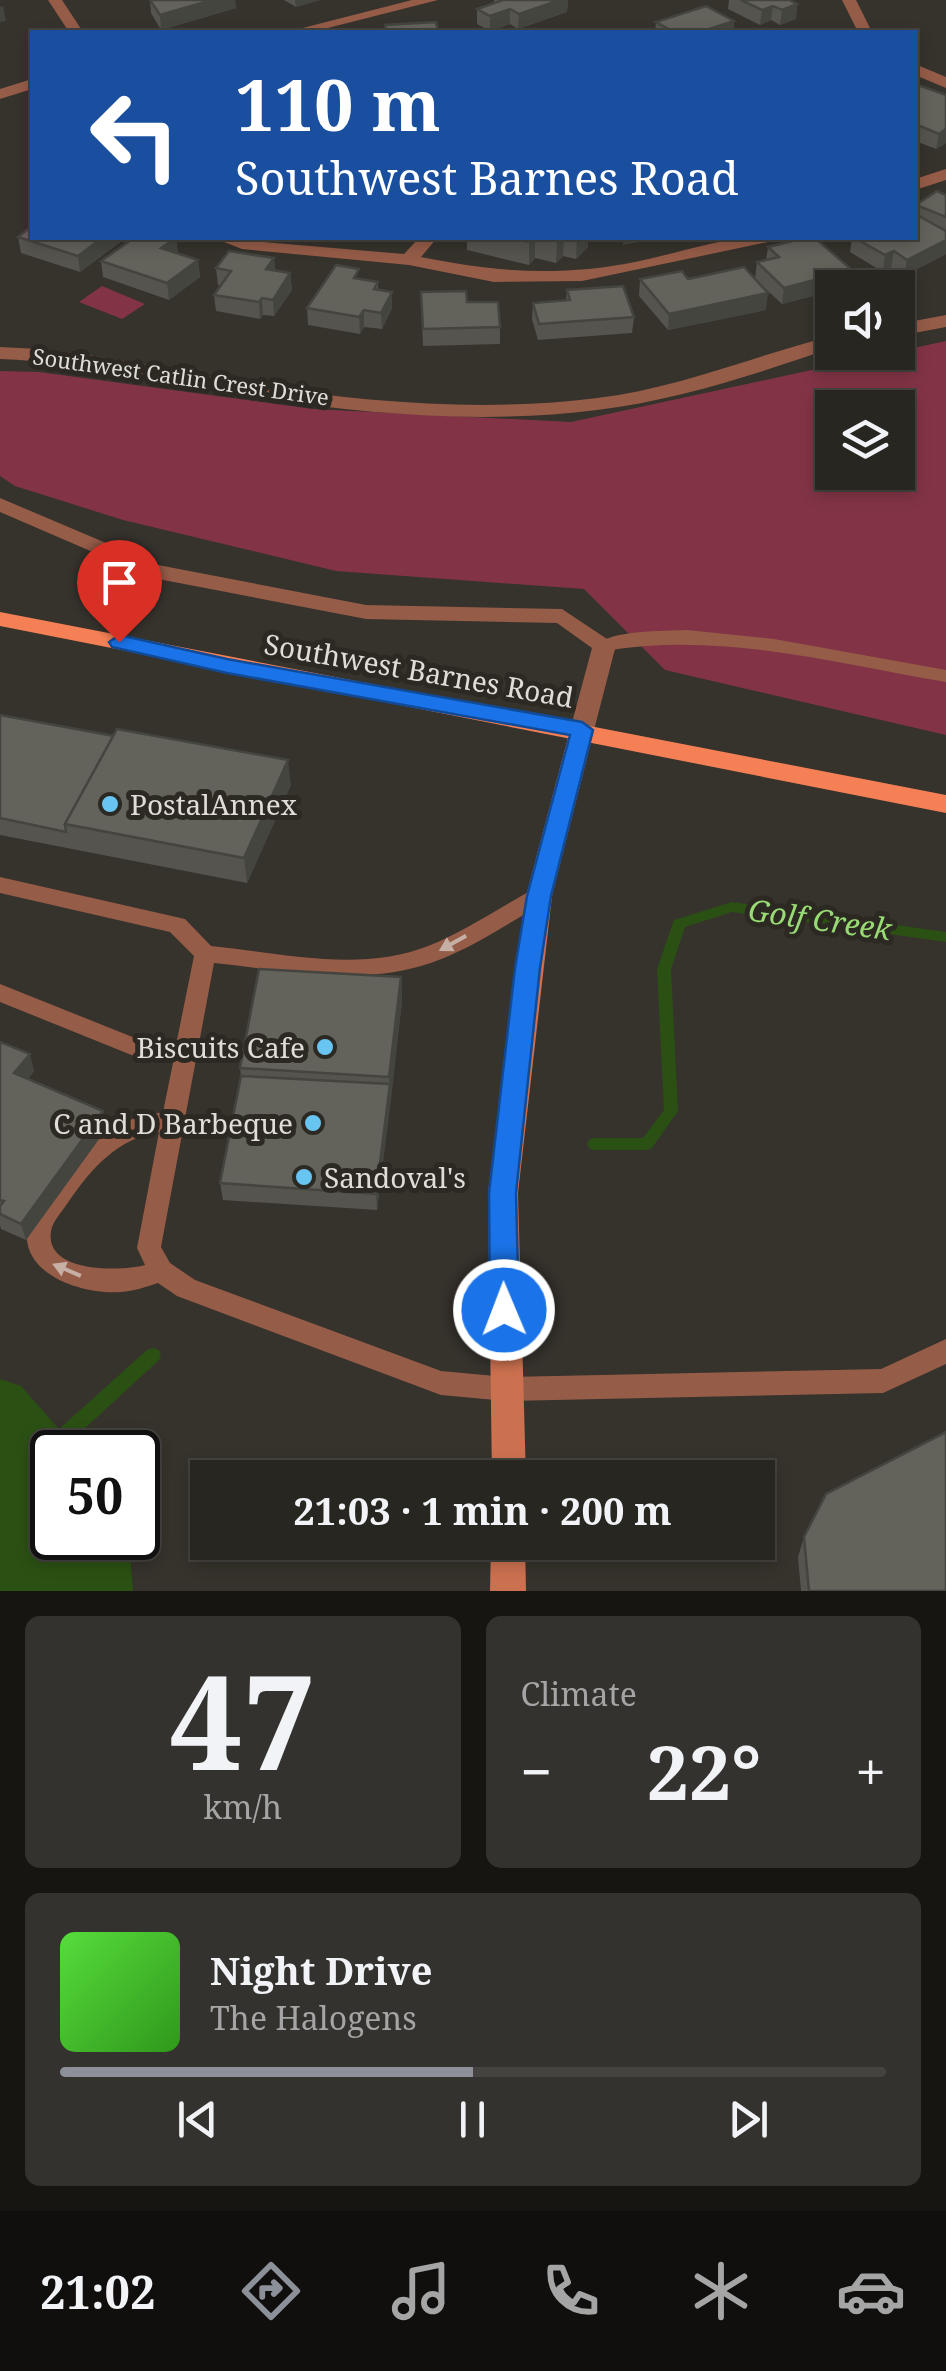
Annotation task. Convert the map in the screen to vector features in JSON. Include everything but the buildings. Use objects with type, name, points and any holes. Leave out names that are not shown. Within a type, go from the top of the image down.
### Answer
[{"type":"main road","name":"Southwest Barnes Road","points":[[0,619],[946,804]]},
{"type":"main road","points":[[508,1460],[503,1193],[539,896],[582,730]]},
{"type":"main road","points":[[508,1560],[508,1591]]},
{"type":"street","points":[[55,0],[75,30]]},
{"type":"street","points":[[304,30],[431,0]]},
{"type":"street","points":[[849,0],[862,28]]},
{"type":"street","points":[[862,28],[869,2]]},
{"type":"street","points":[[918,70],[946,83]]},
{"type":"street","points":[[0,94],[30,85]]},
{"type":"street","points":[[918,183],[946,174]]},
{"type":"street","points":[[229,240],[409,260],[494,277],[582,276],[753,240]]},
{"type":"street","points":[[409,260],[426,240]]},
{"type":"street","points":[[915,327],[946,321]]},
{"type":"street","name":"Southwest Catlin Crest Drive","points":[[0,353],[41,353],[103,361],[300,397],[511,410],[597,404],[694,386],[815,347]]},
{"type":"street","points":[[0,504],[153,572],[366,612],[562,616],[604,645],[582,730]]},
{"type":"lane","points":[[604,645],[639,636],[712,636],[946,676]]},
{"type":"lane","points":[[0,886],[177,925],[205,954],[341,967],[392,964],[434,954],[539,896]]},
{"type":"lane","points":[[205,954],[150,1248],[161,1271],[186,1288],[441,1382],[506,1389],[883,1381],[946,1352]]},
{"type":"lane","points":[[0,992],[134,1047],[186,1050]]},
{"type":"lane","points":[[161,1271],[123,1281],[92,1279],[56,1267],[40,1248],[38,1236],[40,1224],[98,1144],[124,1130],[173,1120]]},
{"type":"shaded area","points":[[102,286],[145,304],[122,319],[79,302]]},
{"type":"shaded area","points":[[946,341],[946,735],[665,670],[584,589],[336,571],[123,520],[15,486],[0,476],[0,371],[39,372],[313,409],[571,422],[815,369],[915,370],[915,348]]},
{"type":"shaded area","points":[[0,1379],[21,1386],[60,1430],[30,1430],[30,1560],[131,1560],[133,1591],[0,1591]]},
{"type":"waterway","name":"Golf Creek","points":[[594,1144],[647,1144],[671,1111],[664,969],[679,924],[732,907],[946,937]]},
{"type":"waterway","name":"Golf Creek","points":[[71,1430],[153,1355]]},
{"type":"place","name":"PostalAnnex","points":[[110,804]]},
{"type":"place","name":"Biscuits Cafe","points":[[325,1047]]},
{"type":"place","name":"C and D Barbeque","points":[[313,1123]]},
{"type":"place","name":"Sandoval's","points":[[304,1177]]},
{"type":"route","points":[[119,642],[227,666],[582,730],[539,896],[527,968],[503,1193],[504,1310]]}]
